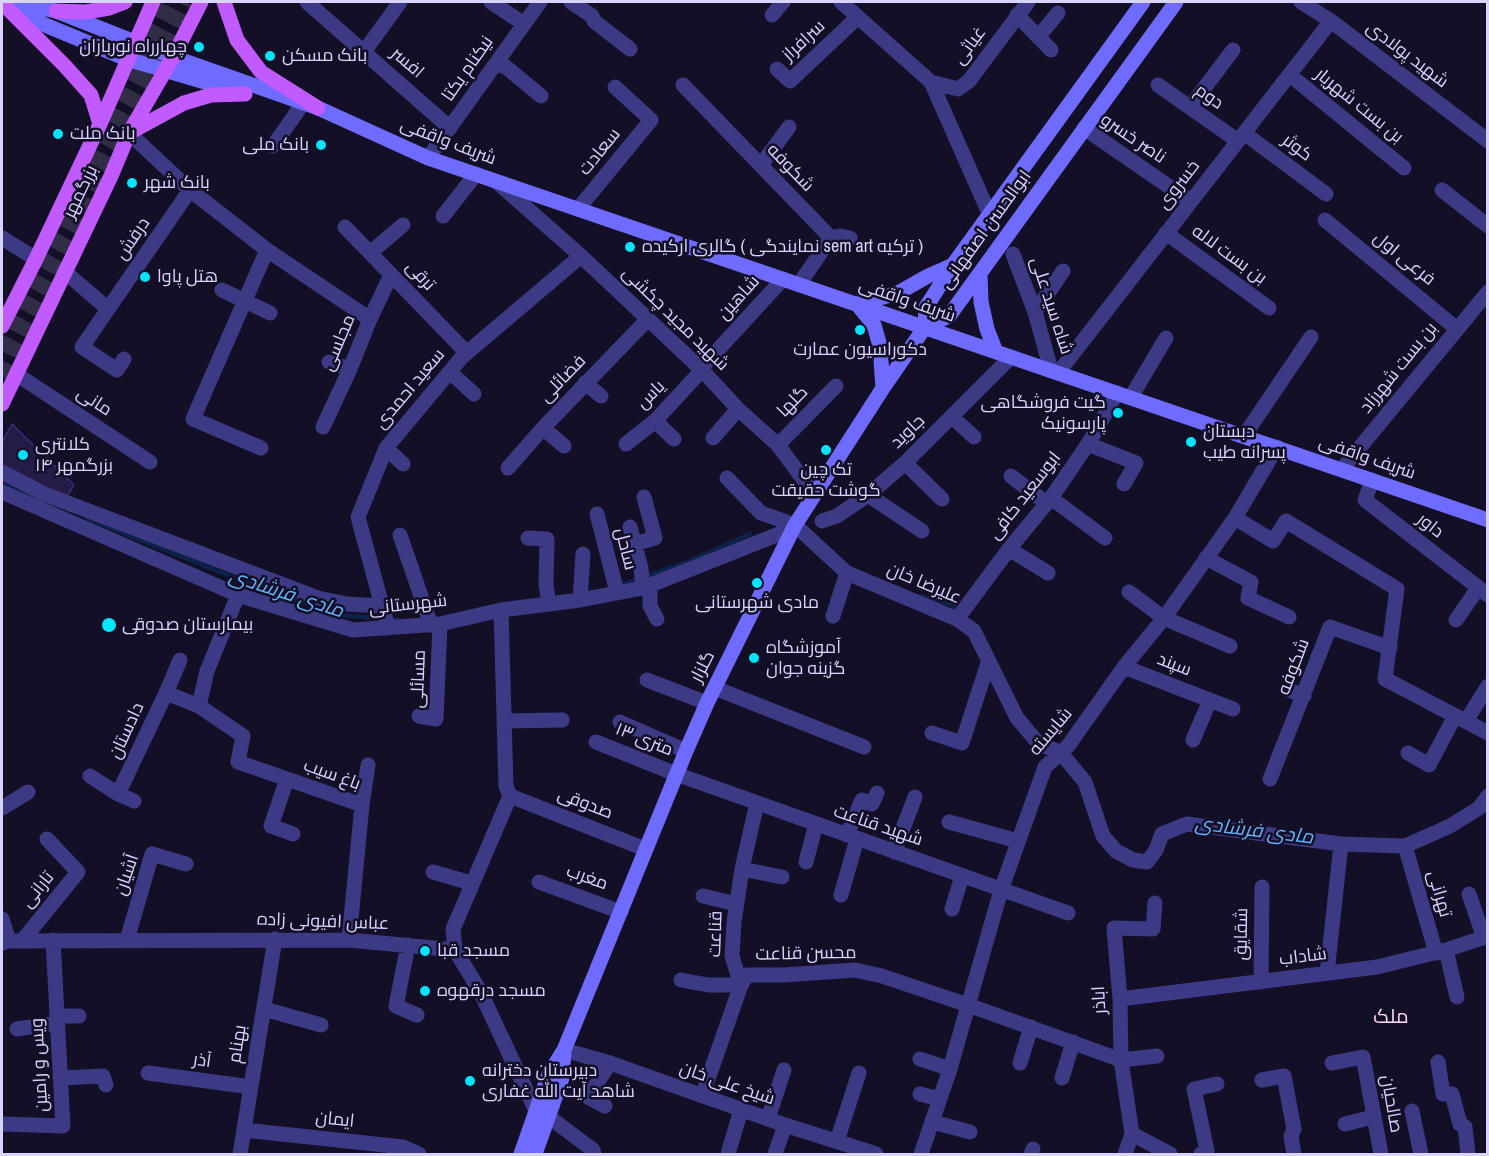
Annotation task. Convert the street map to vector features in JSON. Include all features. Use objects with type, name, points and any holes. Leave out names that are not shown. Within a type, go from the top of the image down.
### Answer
[{"type":"main road","name":"شریف واقفی","points":[[2,2],[45,26],[164,72],[299,109],[318,108]]},
{"type":"main road","points":[[2,2],[91,95],[100,124]]},
{"type":"main road","name":"شریف واقفی","points":[[9,2],[56,10],[172,57],[318,108],[428,158],[1488,520]]},
{"type":"main road","points":[[56,10],[86,12],[109,8],[124,2]]},
{"type":"main road","name":"بزرگمهر","points":[[4,317],[36,259],[100,124],[153,2]]},
{"type":"main road","name":"بزرگمهر","points":[[2,404],[111,176],[129,133],[201,2]]},
{"type":"main road","points":[[224,2],[237,40],[261,72],[318,108]]},
{"type":"main road","name":"ابوالحسن اصفهانی","points":[[925,327],[927,307],[953,265],[1143,2]]},
{"type":"main road","name":"ابوالحسن اصفهانی","points":[[925,327],[949,316],[1176,2]]},
{"type":"main road","points":[[1114,43],[1113,53],[1116,58],[1125,64],[1131,64]]},
{"type":"main road","points":[[1086,82],[1102,80],[1106,84],[1108,95]]},
{"type":"main road","points":[[129,133],[184,103],[211,95],[245,94]]},
{"type":"main road","points":[[883,388],[880,346],[874,325],[857,304],[898,294],[928,276],[953,265]]},
{"type":"main road","points":[[980,273],[981,302],[987,329],[996,351]]},
{"type":"main road","name":"گلزار","points":[[535,1155],[549,1074],[564,1050],[645,849],[707,704],[795,527],[814,494],[925,327]]},
{"type":"main road","name":"گلزار","points":[[521,1155],[543,1114]]},
{"type":"street","name":"افسر","points":[[307,2],[450,128]]},
{"type":"street","name":"افسر","points":[[364,51],[400,2]]},
{"type":"street","points":[[491,2],[524,24]]},
{"type":"street","name":"نیکنام یکتا","points":[[428,158],[540,2]]},
{"type":"street","points":[[571,2],[592,16],[594,21],[630,49]]},
{"type":"street","points":[[772,15],[783,2]]},
{"type":"street","name":"شهید پولادی","points":[[1301,2],[1331,21],[1488,141]]},
{"type":"street","points":[[1021,6],[1039,36],[1051,50]]},
{"type":"street","name":"غیاثی","points":[[931,82],[958,89],[969,81],[1021,6]]},
{"type":"street","points":[[849,7],[931,82],[989,213]]},
{"type":"street","name":"سرافراز","points":[[777,69],[789,81],[849,7]]},
{"type":"street","points":[[1039,36],[1058,13]]},
{"type":"street","name":"خسروی","points":[[1054,371],[1166,233],[1331,21]]},
{"type":"street","points":[[1190,107],[1233,50]]},
{"type":"street","points":[[496,64],[506,67],[542,96]]},
{"type":"street","name":"بن بست شهریار","points":[[1290,75],[1404,168]]},
{"type":"street","name":"شکوفه","points":[[683,85],[831,237]]},
{"type":"street","name":"دوم","points":[[1158,85],[1241,137]]},
{"type":"street","name":"سعادت","points":[[578,209],[651,120],[615,87]]},
{"type":"street","points":[[273,146],[299,109]]},
{"type":"street","points":[[761,165],[789,127]]},
{"type":"street","name":"ناصر خسرو","points":[[1084,128],[1190,201]]},
{"type":"street","points":[[129,133],[190,190],[267,250],[370,319]]},
{"type":"street","name":"کوثر","points":[[1241,137],[1326,194]]},
{"type":"street","points":[[443,216],[476,174]]},
{"type":"street","name":"شهید مجید چکشی","points":[[497,182],[581,256],[702,370],[738,409],[778,446],[814,494]]},
{"type":"street","name":"درفش","points":[[124,359],[117,370],[82,347],[190,190]]},
{"type":"street","points":[[1443,190],[1488,226]]},
{"type":"street","name":"فرعی اول","points":[[1325,220],[1457,328]]},
{"type":"street","points":[[370,253],[403,225]]},
{"type":"street","name":"ترقی","points":[[345,227],[467,352]]},
{"type":"street","name":"بن بست لاله","points":[[1166,233],[1269,308]]},
{"type":"street","points":[[799,284],[831,237],[850,238]]},
{"type":"street","points":[[2,238],[36,259]]},
{"type":"street","points":[[261,448],[192,419],[267,250]]},
{"type":"street","name":"شاه سید علی","points":[[1013,255],[1054,371]]},
{"type":"street","name":"سعید احمدی","points":[[388,628],[358,517],[386,448],[467,352],[581,256]]},
{"type":"street","points":[[64,271],[108,309]]},
{"type":"street","points":[[1035,312],[1063,271]]},
{"type":"street","name":"مجلسی","points":[[323,427],[391,275]]},
{"type":"street","name":"شاهین","points":[[702,370],[704,365],[783,279]]},
{"type":"street","points":[[222,290],[270,313]]},
{"type":"street","name":"بن بست شهرزاد","points":[[1342,470],[1488,292]]},
{"type":"street","name":"فضائلی","points":[[508,468],[543,428],[573,408],[585,383],[648,319]]},
{"type":"street","points":[[1244,436],[1311,337]]},
{"type":"street","name":"ابوسعید کافی","points":[[957,618],[1048,500],[1166,338]]},
{"type":"street","name":"جاوید","points":[[822,521],[837,516],[868,495],[905,463],[1011,357]]},
{"type":"street","points":[[329,363],[350,369]]},
{"type":"street","name":"یاس","points":[[626,444],[655,421],[702,370]]},
{"type":"street","points":[[450,372],[474,394]]},
{"type":"street","name":"مانی","points":[[16,374],[150,462]]},
{"type":"street","points":[[585,383],[602,396]]},
{"type":"street","name":"گلها","points":[[778,446],[836,386]]},
{"type":"street","points":[[713,438],[738,409]]},
{"type":"street","points":[[952,417],[974,437]]},
{"type":"street","points":[[655,421],[674,439]]},
{"type":"street","points":[[543,428],[564,446]]},
{"type":"street","points":[[1088,444],[1136,463],[1124,484]]},
{"type":"street","name":"شایسته","points":[[921,1155],[950,1068],[1001,890],[1045,767],[1068,746],[1124,666],[1164,618],[1206,558],[1212,538],[1234,518],[1277,447]]},
{"type":"street","points":[[386,448],[402,464]]},
{"type":"street","points":[[905,463],[942,499]]},
{"type":"street","name":"شهرستانی","points":[[2,472],[44,494],[318,598],[347,604],[382,606]]},
{"type":"street","points":[[1011,476],[1105,538]]},
{"type":"street","points":[[727,478],[761,513],[795,527]]},
{"type":"street","name":"داور","points":[[1372,480],[1365,500],[1483,592]]},
{"type":"street","name":"شهرستانی","points":[[2,492],[238,595],[353,630],[436,625],[501,610],[580,600],[646,587],[795,527]]},
{"type":"street","points":[[868,495],[922,531]]},
{"type":"street","points":[[634,544],[655,538],[644,496]]},
{"type":"street","name":"ساحل","points":[[597,514],[611,576],[617,592]]},
{"type":"street","points":[[1234,518],[1273,541],[1286,521],[1397,589],[1385,680],[1488,733]]},
{"type":"street","points":[[630,527],[650,606],[657,620]]},
{"type":"street","name":"علیرضا خان","points":[[795,527],[848,573],[957,618],[974,631],[1017,718],[1039,744],[1060,752]]},
{"type":"street","points":[[400,535],[425,610],[436,625]]},
{"type":"street","points":[[528,538],[554,540],[546,584],[549,604]]},
{"type":"street","points":[[1009,549],[1048,573]]},
{"type":"street","points":[[580,600],[583,554]]},
{"type":"street","points":[[1206,558],[1251,582],[1248,598],[1288,617]]},
{"type":"street","points":[[833,616],[848,573]]},
{"type":"street","points":[[1129,592],[1164,618],[1230,646]]},
{"type":"street","points":[[1456,620],[1483,592]]},
{"type":"street","points":[[198,706],[207,671],[238,595]]},
{"type":"street","points":[[347,604],[353,630]]},
{"type":"street","points":[[501,610],[506,786],[510,796],[453,929],[455,950],[480,991],[543,1114],[593,1150],[594,1155]]},
{"type":"street","name":"مسائلی","points":[[419,716],[436,719],[436,625]]},
{"type":"street","name":"شکوفه","points":[[1270,779],[1330,627],[1390,648]]},
{"type":"street","points":[[166,693],[180,660]]},
{"type":"street","points":[[932,733],[962,743],[988,663]]},
{"type":"street","name":"سپند","points":[[1124,666],[1233,709]]},
{"type":"street","points":[[647,680],[707,704]]},
{"type":"street","points":[[1408,753],[1429,765],[1460,719],[1488,686]]},
{"type":"street","points":[[715,688],[864,747]]},
{"type":"street","points":[[1287,689],[1304,696]]},
{"type":"street","name":"دادستان","points":[[118,794],[166,693],[198,706]]},
{"type":"street","points":[[1193,740],[1210,700]]},
{"type":"street","name":"باغ سیب","points":[[198,706],[243,736],[238,762],[362,805],[349,940]]},
{"type":"street","points":[[505,721],[562,720]]},
{"type":"street","points":[[620,722],[686,752]]},
{"type":"street","name":"۱۳ متری","points":[[596,742],[676,774]]},
{"type":"street","points":[[1060,752],[1085,782],[1103,836],[1116,851],[1133,860],[1147,861],[1156,850],[1162,834],[1187,824],[1341,844],[1405,846],[1450,826],[1479,808],[1488,796]]},
{"type":"street","points":[[362,805],[368,765]]},
{"type":"street","name":"شهید قناعت","points":[[676,774],[1068,914]]},
{"type":"street","points":[[90,776],[118,794],[134,801]]},
{"type":"street","points":[[287,779],[271,826],[293,834]]},
{"type":"street","points":[[2,808],[28,792]]},
{"type":"street","points":[[841,895],[857,795],[872,804],[877,793]]},
{"type":"street","name":"صدوقی","points":[[510,796],[645,849]]},
{"type":"street","points":[[894,852],[915,797]]},
{"type":"street","name":"قناعت","points":[[741,986],[732,957],[736,904],[757,803]]},
{"type":"street","points":[[949,822],[1018,841]]},
{"type":"street","points":[[807,862],[816,824]]},
{"type":"street","name":"تارانی","points":[[11,941],[78,872],[47,839]]},
{"type":"street","points":[[1327,973],[1341,844]]},
{"type":"street","name":"تهرانی","points":[[1405,846],[1441,952]]},
{"type":"street","name":"آشیان","points":[[128,940],[152,854],[186,864]]},
{"type":"street","points":[[742,869],[782,877]]},
{"type":"street","points":[[434,872],[471,883]]},
{"type":"street","points":[[952,909],[962,876]]},
{"type":"street","name":"مغرب","points":[[539,882],[621,912]]},
{"type":"street","name":"شقایق","points":[[1261,982],[1262,887]]},
{"type":"street","points":[[1469,894],[1486,937]]},
{"type":"street","points":[[703,896],[736,904]]},
{"type":"street","name":"اباذر","points":[[1132,1134],[1121,1060],[1120,999],[1114,928],[1153,929],[1155,903]]},
{"type":"street","points":[[2,919],[11,941]]},
{"type":"street","name":"شاداب","points":[[1120,999],[1377,967],[1441,952],[1486,937]]},
{"type":"street","name":"بهنام","points":[[240,1155],[275,939]]},
{"type":"street","name":"ویس و رامین","points":[[2,1124],[63,1126],[54,940]]},
{"type":"street","name":"عباس افیونی زاده","points":[[11,941],[349,940],[455,950]]},
{"type":"street","points":[[408,945],[396,1006],[417,1015]]},
{"type":"street","points":[[1441,952],[1457,997]]},
{"type":"street","name":"محسن قناعت","points":[[681,980],[708,985],[741,986],[747,975],[855,970],[882,976],[968,1005]]},
{"type":"street","points":[[702,1096],[741,986]]},
{"type":"street","points":[[968,1005],[1121,1060],[1157,1056]]},
{"type":"street","points":[[264,1009],[321,1025]]},
{"type":"street","points":[[17,1029],[79,1016]]},
{"type":"street","points":[[1020,1064],[1031,1027]]},
{"type":"street","points":[[1062,1078],[1072,1042]]},
{"type":"street","name":"شیخ علی خان","points":[[564,1050],[610,1063],[866,1153]]},
{"type":"street","name":"صالحیان","points":[[1332,1063],[1363,1057],[1381,1155]]},
{"type":"street","points":[[920,1059],[950,1068]]},
{"type":"street","points":[[1438,1062],[1443,1094],[1452,1094],[1460,1124],[1465,1127],[1468,1155]]},
{"type":"street","points":[[604,1106],[588,1096],[610,1063]]},
{"type":"street","points":[[768,1119],[784,1070]]},
{"type":"street","name":"آذر","points":[[147,1073],[251,1087]]},
{"type":"street","points":[[837,1141],[858,1073]]},
{"type":"street","points":[[1262,1080],[1284,1077],[1294,1128],[1291,1136],[1294,1155]]},
{"type":"street","points":[[60,1078],[84,1083],[105,1081]]},
{"type":"street","points":[[1201,1155],[1207,1151],[1194,1089],[1217,1084]]},
{"type":"street","points":[[920,1094],[939,1099]]},
{"type":"street","points":[[728,1155],[741,1110]]},
{"type":"street","points":[[1412,1111],[1421,1155]]},
{"type":"street","points":[[1345,1124],[1373,1117]]},
{"type":"street","points":[[933,1122],[970,1132]]},
{"type":"street","points":[[775,1155],[785,1125]]},
{"type":"street","name":"ایمان","points":[[244,1130],[403,1148],[419,1155]]},
{"type":"street","points":[[1125,1155],[1132,1134],[1170,1155]]},
{"type":"building","name":"کلانتری ۱۴ بزرگمهر","points":[[12,424],[74,485],[65,500],[2,468],[2,442]]},
{"type":"waterway","name":"مادی فرشادی","points":[[5,485],[33,496]]},
{"type":"waterway","name":"مادی فرشادی","points":[[88,519],[230,576],[337,615],[400,620]]},
{"type":"waterway","name":"مادی فرشادی","points":[[621,585],[685,563],[750,534]]},
{"type":"waterway","name":"مادی فرشادی","points":[[920,596],[951,604],[959,611]]},
{"type":"tunnel","points":[[2,351],[170,2]]},
{"type":"tunnel","points":[[2,377],[185,2]]},
{"type":"place","name":"چهارراه نورباران","points":[[199,47]]},
{"type":"place","name":"بانک مسکن","points":[[270,56]]},
{"type":"place","name":"بانک ملت","points":[[58,134]]},
{"type":"place","name":"بانک ملی","points":[[321,145]]},
{"type":"place","name":"بانک شهر","points":[[132,183]]},
{"type":"place","name":"گالری ارکیده ( نمایندگی sem art ترکیه )","points":[[630,247]]},
{"type":"place","name":"هتل پاوا","points":[[145,277]]},
{"type":"place","name":"دکوراسیون عمارت","points":[[860,330]]},
{"type":"place","name":"گیت فروشگاهی پارسونیک","points":[[1118,413]]},
{"type":"place","name":"دبستان پسرانه طیب","points":[[1191,442]]},
{"type":"place","name":"تک چین گوشت حقیقت","points":[[826,450]]},
{"type":"place","name":"کلانتری ۱۴ بزرگمهر","points":[[23,455]]},
{"type":"place","name":"مادی شهرستانی","points":[[757,583]]},
{"type":"place","name":"بیمارستان صدوقی","points":[[109,625]]},
{"type":"place","name":"آموزشگاه گزینه جوان","points":[[754,658]]},
{"type":"place","name":"مسجد قبا","points":[[425,951]]},
{"type":"place","name":"مسجد درقهوه","points":[[425,991]]},
{"type":"place","name":"دبیرستان دخترانه شاهد آیت الله غفاری","points":[[470,1081]]},
{"type":"district","name":"ملک","points":[[1391,1018]]}]
